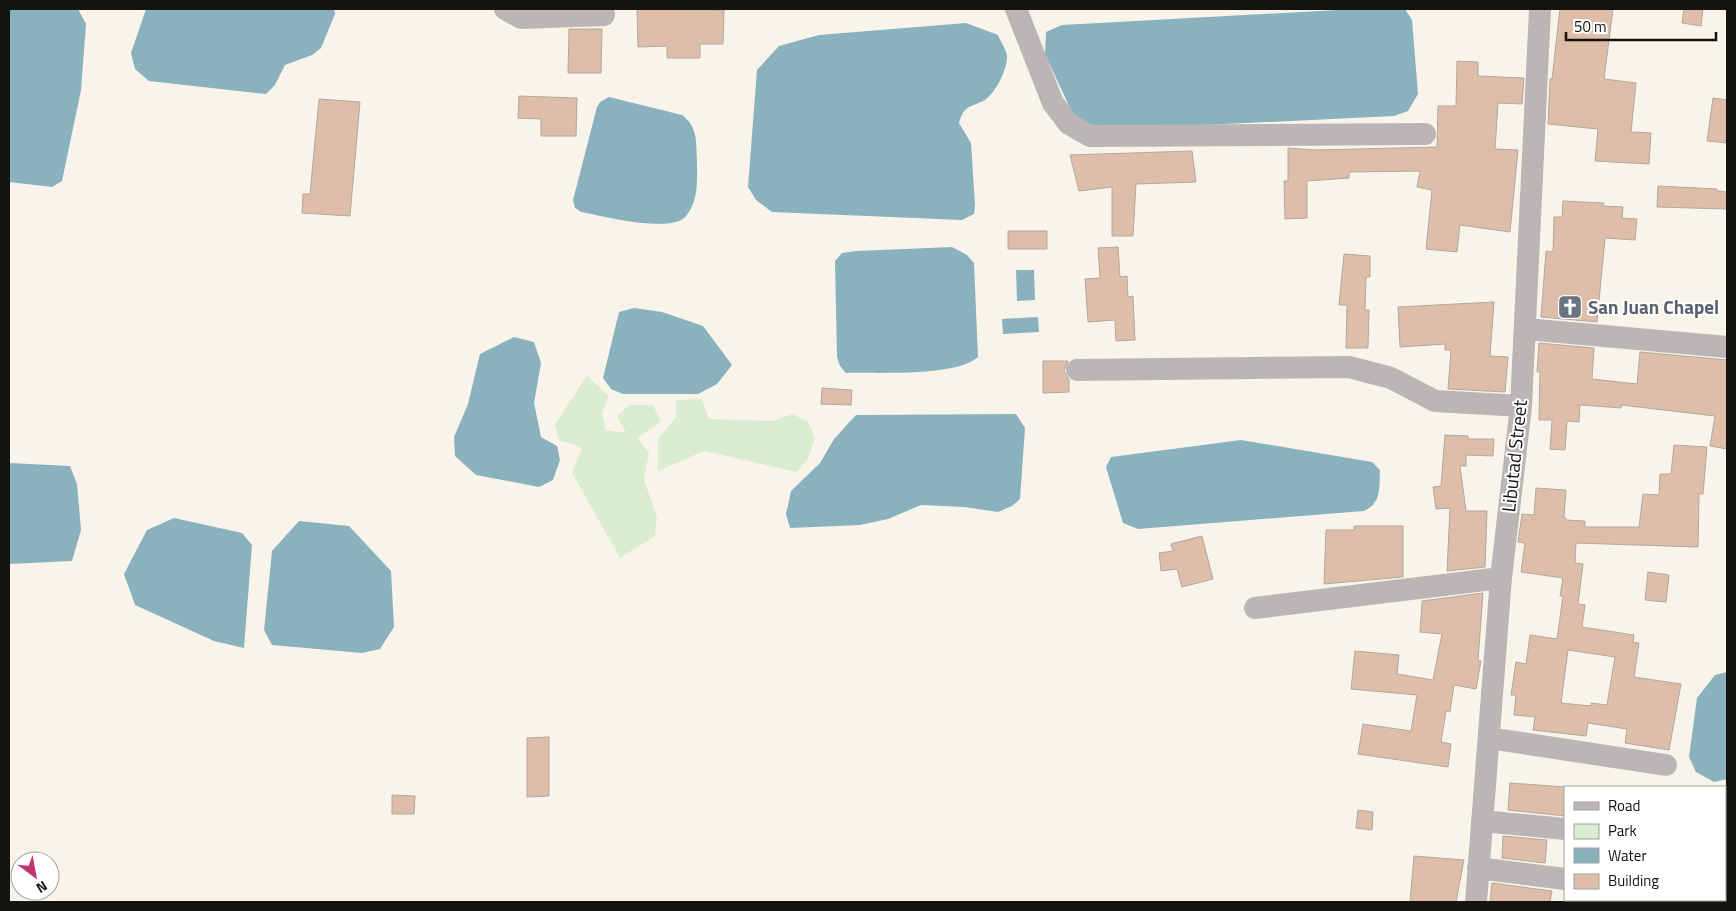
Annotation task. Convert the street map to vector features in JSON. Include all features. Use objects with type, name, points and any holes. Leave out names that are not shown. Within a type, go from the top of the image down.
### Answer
[{"type":"street","points":[[505,9],[521,18],[604,15]]},
{"type":"street","points":[[1016,9],[1054,103],[1069,124],[1090,136],[1425,134]]},
{"type":"street","name":"Libutad Street","points":[[1476,902],[1500,578],[1521,406],[1540,9]]},
{"type":"street","points":[[1526,329],[1727,346]]},
{"type":"street","points":[[1077,370],[1349,367],[1391,378],[1435,401],[1521,406]]},
{"type":"street","points":[[1255,608],[1500,578]]},
{"type":"street","points":[[1489,738],[1666,765]]},
{"type":"street","points":[[1482,821],[1564,829]]},
{"type":"street","points":[[1478,868],[1564,879]]},
{"type":"green space","points":[[587,375],[609,397],[602,413],[606,430],[626,433],[617,416],[629,405],[653,405],[661,422],[637,438],[649,452],[644,480],[657,517],[655,536],[620,558],[572,473],[582,449],[574,444],[559,441],[555,425]]},
{"type":"green space","points":[[702,399],[709,419],[772,421],[793,414],[808,422],[815,438],[808,459],[797,472],[704,451],[658,471],[658,439],[676,417],[676,400]]},
{"type":"water","points":[[9,9],[78,9],[86,24],[81,90],[62,181],[52,187],[9,182]]},
{"type":"water","points":[[146,9],[334,9],[335,14],[321,48],[312,55],[285,65],[275,85],[266,94],[149,81],[135,69],[131,53]]},
{"type":"water","points":[[1357,9],[1405,9],[1412,20],[1418,94],[1408,111],[1394,116],[1100,130],[1076,121],[1045,54],[1046,32],[1062,25]]},
{"type":"water","points":[[966,23],[998,35],[1007,57],[1005,69],[996,88],[983,101],[965,110],[959,123],[971,143],[974,214],[962,220],[772,212],[756,200],[748,187],[757,70],[779,46],[819,35]]},
{"type":"water","points":[[609,97],[682,115],[694,130],[697,167],[695,196],[686,216],[678,221],[667,224],[652,224],[620,220],[581,212],[575,208],[573,200],[597,107],[600,102]]},
{"type":"water","points":[[952,247],[967,255],[974,263],[978,357],[952,368],[935,371],[846,373],[840,366],[837,357],[835,261],[842,253],[857,251]]},
{"type":"water","points":[[1016,270],[1034,270],[1035,300],[1017,301]]},
{"type":"water","points":[[634,308],[662,312],[703,326],[732,365],[717,384],[698,394],[623,394],[611,389],[603,378],[619,312]]},
{"type":"water","points":[[1038,317],[1039,332],[1003,334],[1002,319]]},
{"type":"water","points":[[514,337],[534,342],[541,363],[534,403],[541,437],[557,446],[560,460],[553,480],[539,487],[476,475],[455,456],[454,437],[468,404],[480,354]]},
{"type":"water","points":[[1016,414],[1025,428],[1020,499],[1012,506],[998,512],[964,507],[921,505],[888,519],[860,525],[790,528],[786,514],[791,491],[820,463],[834,439],[856,415]]},
{"type":"water","points":[[1241,440],[1372,462],[1380,470],[1377,499],[1370,508],[1364,511],[1138,529],[1123,523],[1106,467],[1111,457]]},
{"type":"water","points":[[9,463],[70,466],[77,484],[81,530],[72,561],[9,564]]},
{"type":"water","points":[[174,518],[242,533],[252,545],[244,648],[214,641],[135,605],[124,574],[147,530]]},
{"type":"water","points":[[299,521],[349,526],[391,571],[394,627],[380,649],[362,653],[272,645],[264,630],[272,551]]},
{"type":"water","points":[[1727,672],[1727,779],[1714,782],[1696,772],[1689,757],[1697,698],[1715,675]]},
{"type":"building","points":[[637,9],[724,10],[723,44],[700,44],[700,58],[667,58],[667,46],[638,47]]},
{"type":"building","points":[[1560,9],[1613,9],[1604,79],[1636,83],[1631,132],[1651,133],[1649,164],[1595,161],[1598,129],[1548,124],[1550,79],[1552,79]]},
{"type":"building","points":[[1684,9],[1703,9],[1701,26],[1682,23]]},
{"type":"building","points":[[569,29],[602,29],[601,73],[568,73]]},
{"type":"building","points":[[1457,61],[1478,62],[1478,76],[1524,78],[1522,104],[1498,103],[1495,149],[1518,150],[1510,232],[1460,225],[1457,252],[1426,249],[1432,190],[1417,187],[1420,171],[1349,172],[1349,178],[1307,181],[1307,218],[1285,219],[1284,181],[1288,181],[1288,148],[1316,150],[1437,147],[1438,106],[1456,106]]},
{"type":"building","points":[[519,96],[577,98],[576,136],[541,136],[541,119],[518,118]]},
{"type":"building","points":[[1713,98],[1727,100],[1727,143],[1707,141]]},
{"type":"building","points":[[319,99],[360,102],[350,216],[302,213],[303,194],[310,194]]},
{"type":"building","points":[[1192,151],[1196,182],[1136,184],[1133,236],[1112,236],[1112,187],[1079,191],[1070,155]]},
{"type":"building","points":[[1658,186],[1717,189],[1717,191],[1727,192],[1727,209],[1657,207]]},
{"type":"building","points":[[1563,201],[1604,203],[1603,206],[1623,207],[1622,218],[1637,219],[1635,240],[1605,238],[1597,322],[1541,317],[1546,251],[1553,252],[1554,217],[1562,217]]},
{"type":"building","points":[[1008,231],[1047,231],[1047,249],[1008,249]]},
{"type":"building","points":[[1118,247],[1120,277],[1127,276],[1128,297],[1133,296],[1135,340],[1116,341],[1115,320],[1088,322],[1085,279],[1100,278],[1098,248]]},
{"type":"building","points":[[1344,254],[1370,256],[1370,277],[1366,277],[1365,310],[1369,310],[1368,348],[1346,348],[1347,305],[1339,305]]},
{"type":"building","points":[[1494,302],[1490,356],[1508,357],[1505,392],[1448,389],[1451,350],[1445,350],[1445,344],[1400,347],[1398,307]]},
{"type":"building","points":[[1539,343],[1594,348],[1592,379],[1637,384],[1640,352],[1727,360],[1727,449],[1710,446],[1715,416],[1621,405],[1621,408],[1580,405],[1579,422],[1567,421],[1565,450],[1550,449],[1552,420],[1539,420],[1540,372],[1537,372]]},
{"type":"building","points":[[1043,361],[1068,361],[1064,371],[1069,380],[1069,392],[1043,393]]},
{"type":"building","points":[[822,388],[852,390],[851,405],[821,404]]},
{"type":"building","points":[[1445,435],[1468,436],[1468,439],[1494,439],[1493,456],[1466,455],[1466,466],[1460,466],[1466,511],[1487,511],[1485,567],[1447,571],[1450,508],[1436,509],[1433,487],[1441,486]]},
{"type":"building","points":[[1674,445],[1707,447],[1703,494],[1699,494],[1698,547],[1576,543],[1575,563],[1583,564],[1578,604],[1585,605],[1582,627],[1634,635],[1633,642],[1639,643],[1634,677],[1681,684],[1669,750],[1625,743],[1627,729],[1588,723],[1586,736],[1533,730],[1535,717],[1514,715],[1516,695],[1511,695],[1516,662],[1526,664],[1530,635],[1557,639],[1563,596],[1560,596],[1563,578],[1521,572],[1525,543],[1518,542],[1522,514],[1534,515],[1536,488],[1566,490],[1564,517],[1566,520],[1585,521],[1585,527],[1639,527],[1643,494],[1659,495],[1660,474],[1671,474]],"holes":[[[1568,650],[1615,657],[1607,705],[1591,703],[1591,706],[1561,703]]]},
{"type":"building","points":[[1354,526],[1403,526],[1403,577],[1324,584],[1326,530],[1354,530]]},
{"type":"building","points":[[1202,536],[1213,579],[1182,587],[1177,569],[1161,571],[1159,553],[1173,551],[1171,544]]},
{"type":"building","points":[[1648,572],[1669,575],[1666,602],[1645,600]]},
{"type":"building","points":[[1483,593],[1478,661],[1481,661],[1476,689],[1454,685],[1450,712],[1446,711],[1441,742],[1451,744],[1448,767],[1358,754],[1363,724],[1411,731],[1417,695],[1351,689],[1355,651],[1399,655],[1397,674],[1433,680],[1442,634],[1420,632],[1422,601]]},
{"type":"building","points":[[549,737],[549,796],[527,797],[527,738]]},
{"type":"building","points":[[1510,783],[1564,787],[1564,816],[1508,810]]},
{"type":"building","points":[[392,795],[415,796],[414,814],[392,814]]},
{"type":"building","points":[[1358,810],[1373,812],[1372,830],[1356,828]]},
{"type":"building","points":[[1503,836],[1547,840],[1545,863],[1502,858]]},
{"type":"building","points":[[1414,856],[1464,860],[1456,902],[1410,902]]},
{"type":"building","points":[[1492,883],[1552,891],[1550,902],[1490,902]]},
{"type":"place","name":"San Juan Chapel","points":[[1570,307]]}]
